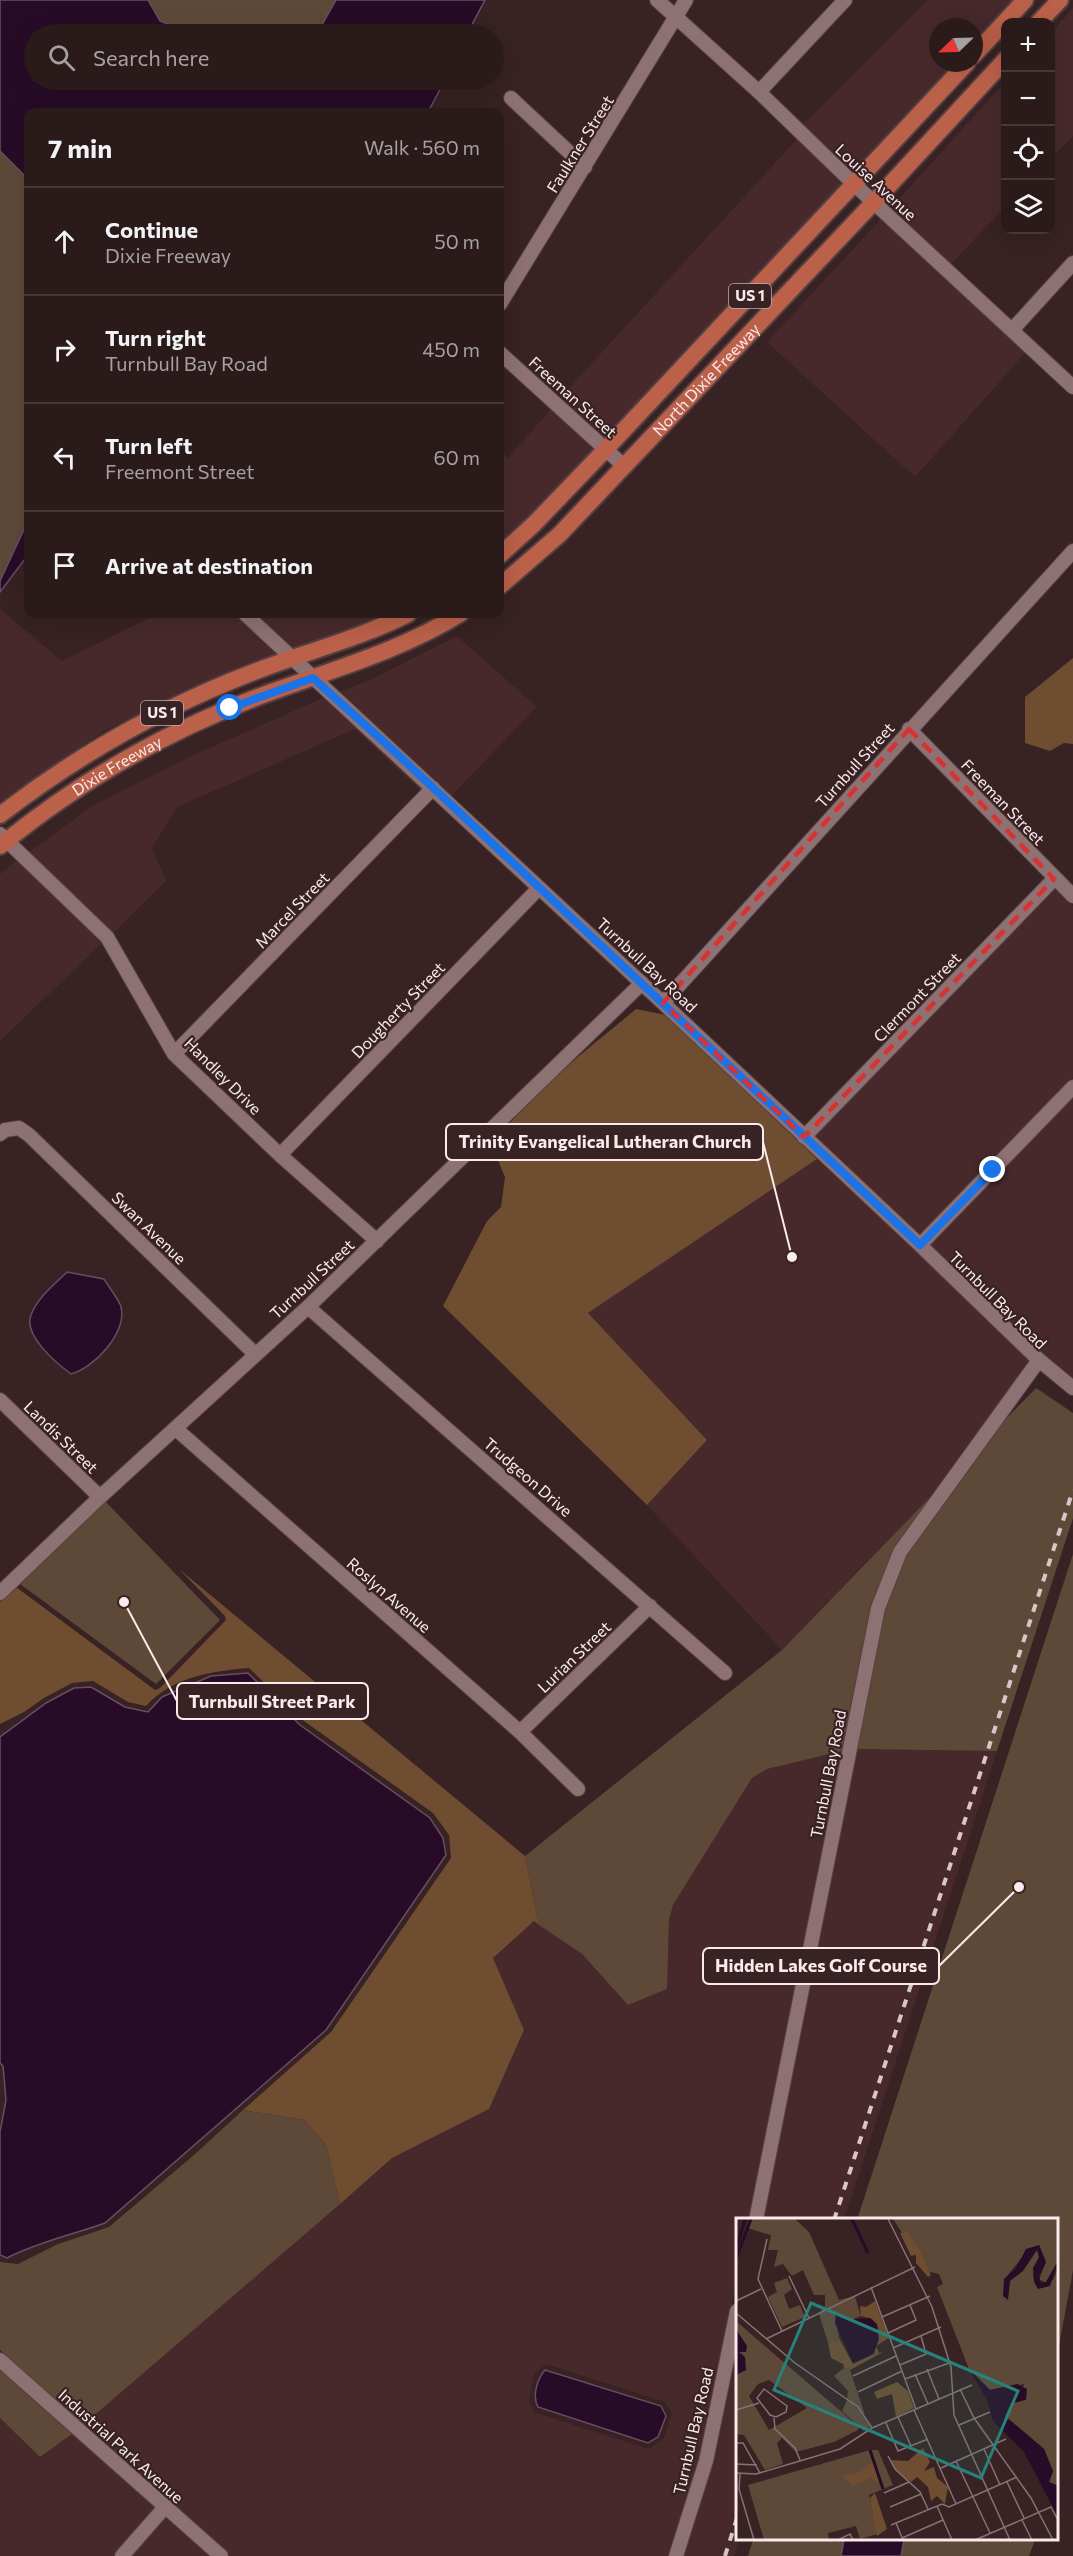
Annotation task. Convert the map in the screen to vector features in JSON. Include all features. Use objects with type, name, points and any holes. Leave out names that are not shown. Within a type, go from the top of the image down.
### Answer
[{"type":"main road","points":[[983,46],[1025,0]]},
{"type":"main road","points":[[1043,18],[1059,0]]},
{"type":"main road","name":"North Dixie Freeway","points":[[504,583],[554,540],[1001,63]]},
{"type":"main road","name":"North Dixie Freeway","points":[[504,551],[534,524],[959,72]]},
{"type":"main road","name":"US 1","points":[[292,658],[356,637],[399,618]]},
{"type":"main road","name":"US 1","points":[[313,678],[390,651],[453,618]]},
{"type":"main road","name":"Dixie Freeway","points":[[0,814],[69,765],[138,724],[231,681],[292,658]]},
{"type":"main road","name":"Dixie Freeway","points":[[2,840],[160,741],[230,708],[313,678]]},
{"type":"street","name":"Louise Avenue","points":[[657,0],[759,92],[873,202],[1073,387]]},
{"type":"street","name":"Faulkner Street","points":[[504,298],[686,0]]},
{"type":"street","points":[[759,92],[844,0]]},
{"type":"street","points":[[511,98],[585,167]]},
{"type":"street","points":[[1012,330],[1073,263]]},
{"type":"street","name":"Freeman Street","points":[[504,357],[624,466]]},
{"type":"street","name":"Turnbull Street","points":[[663,1002],[1073,551]]},
{"type":"street","name":"Turnbull Bay Road","points":[[248,618],[663,1002],[1039,1360],[900,1552],[878,1608],[756,2218]]},
{"type":"street","name":"Freeman Street","points":[[909,729],[1073,896]]},
{"type":"street","name":"Marcel Street","points":[[174,1054],[433,788]]},
{"type":"street","name":"Handley Drive","points":[[2,840],[107,937],[174,1054],[280,1155],[377,1241]]},
{"type":"street","name":"Clermont Street","points":[[804,1137],[1054,879]]},
{"type":"street","name":"Dougherty Street","points":[[280,1155],[539,888]]},
{"type":"street","name":"Turnbull Street","points":[[0,1593],[254,1353],[377,1241],[642,983]]},
{"type":"street","points":[[920,1245],[1073,1087]]},
{"type":"street","name":"Swan Avenue","points":[[0,1134],[5,1130],[19,1128],[254,1353]]},
{"type":"street","name":"Trudgeon Drive","points":[[308,1306],[725,1673]]},
{"type":"street","points":[[1039,1360],[1073,1388]]},
{"type":"street","name":"Landis Street","points":[[0,1400],[100,1497]]},
{"type":"street","name":"Roslyn Avenue","points":[[176,1429],[520,1732],[578,1789]]},
{"type":"street","name":"Lurian Street","points":[[520,1732],[650,1606]]},
{"type":"street","name":"Turnbull Bay Road","points":[[676,2556],[706,2461],[736,2317]]},
{"type":"street","name":"Industrial Park Avenue","points":[[0,2360],[221,2556]]},
{"type":"street","points":[[122,2556],[165,2507]]},
{"type":"highlighted area","points":[[909,729],[1054,879],[804,1137],[663,1003]]},
{"type":"shaded area","points":[[0,0],[148,0],[160,21],[167,24],[24,24],[24,90],[440,90],[430,108],[24,108],[24,175],[0,151]]},
{"type":"shaded area","points":[[148,0],[336,0],[322,24],[167,24],[160,21]]},
{"type":"shaded area","points":[[336,0],[485,0],[472,24],[322,24]]},
{"type":"shaded area","points":[[928,0],[1016,0],[983,36],[983,18],[929,18],[929,72],[950,72],[855,176],[803,125]]},
{"type":"shaded area","points":[[1073,8],[1073,136],[1055,155],[1055,72],[1055,28]]},
{"type":"shaded area","points":[[1001,86],[1001,211],[951,264],[890,209]]},
{"type":"shaded area","points":[[797,139],[845,186],[606,439],[560,398]]},
{"type":"shaded area","points":[[0,151],[24,175],[24,530],[0,581]]},
{"type":"shaded area","points":[[881,219],[1026,352],[915,477],[767,342]]},
{"type":"shaded area","points":[[551,409],[597,449],[529,520],[504,542],[504,454],[508,458]]},
{"type":"shaded area","points":[[24,530],[24,560],[0,592],[0,581]]},
{"type":"shaded area","points":[[0,609],[62,661],[149,618],[238,618],[279,656],[228,675],[107,729],[0,802]]},
{"type":"shaded area","points":[[259,618],[383,618],[294,651]]},
{"type":"shaded area","points":[[457,636],[537,707],[451,796],[339,692],[370,680]]},
{"type":"shaded area","points":[[1073,658],[1073,744],[1064,743],[1050,751],[1025,743],[1025,697]]},
{"type":"shaded area","points":[[325,697],[423,789],[421,791],[355,729],[177,807],[152,848],[166,881],[113,933],[29,852],[94,805],[187,758]]},
{"type":"shaded area","points":[[17,860],[102,943],[0,1041],[0,874]]},
{"type":"shaded area","points":[[1054,888],[1073,906],[1073,1078],[921,1236],[813,1137]]},
{"type":"shaded area","points":[[636,1009],[666,1015],[817,1159],[588,1313],[707,1440],[647,1505],[443,1306],[487,1221],[501,1207],[505,1177],[492,1146],[507,1126],[541,1090]]},
{"type":"shaded area","points":[[1073,1096],[1073,1379],[1043,1355],[930,1244]]},
{"type":"shaded area","points":[[817,1159],[1030,1362],[936,1491],[782,1650],[647,1505],[707,1440],[588,1313]]},
{"type":"shaded area","points":[[67,1272],[104,1279],[120,1304],[122,1317],[114,1338],[99,1357],[71,1374],[42,1348],[36,1340],[30,1323],[37,1303]]},
{"type":"shaded area","points":[[1036,1388],[1073,1413],[1073,1518],[997,1751],[857,1749],[885,1609],[906,1554],[999,1426]]},
{"type":"shaded area","points":[[936,1491],[894,1550],[871,1606],[842,1751],[767,1769],[752,1778],[673,1905],[669,1920],[667,1989],[628,2005],[582,1954],[539,1925],[525,1856],[782,1650]]},
{"type":"shaded area","points":[[105,1501],[220,1620],[156,1684],[20,1584]]},
{"type":"shaded area","points":[[1073,1554],[1073,2270],[1058,2352],[1058,2218],[858,2218]]},
{"type":"shaded area","points":[[179,1569],[525,1856],[539,1925],[534,1921],[493,1958],[524,2030],[489,2109],[392,2158],[340,2204],[326,2145],[304,2120],[243,2110],[331,2032],[451,1858],[449,1835],[433,1813],[304,1721],[249,1668],[193,1677],[168,1688],[146,1706],[128,1702],[93,1681],[72,1683],[0,1724],[0,1602],[16,1587],[155,1690],[160,1688],[226,1620],[225,1616]]},
{"type":"shaded area","points":[[248,1673],[300,1725],[430,1818],[443,1838],[446,1855],[326,2030],[105,2223],[43,2243],[7,2258],[0,2255],[0,2132],[6,2100],[3,2066],[0,2063],[0,1737],[46,1703],[74,1688],[91,1687],[125,1707],[148,1712],[162,1697],[211,1676]]},
{"type":"shaded area","points":[[857,1749],[997,1751],[845,2218],[763,2218]]},
{"type":"shaded area","points":[[842,1751],[749,2218],[736,2218],[736,2283],[699,2460],[669,2556],[231,2556],[83,2425],[392,2158],[489,2109],[523,2030],[493,1958],[534,1921],[582,1954],[628,2005],[666,1989],[669,1920],[673,1905],[752,1778],[767,1769]],"holes":[[[546,2364],[665,2402],[672,2413],[664,2438],[651,2448],[645,2448],[534,2412],[529,2401],[534,2374]]]},
{"type":"shaded area","points":[[243,2110],[304,2120],[326,2145],[340,2204],[83,2425],[0,2350],[0,2262],[18,2264],[58,2244],[109,2227]]},
{"type":"shaded area","points":[[736,2350],[736,2541],[739,2541],[734,2556],[683,2556],[713,2462]]},
{"type":"shaded area","points":[[0,2369],[72,2434],[40,2457],[0,2418]]},
{"type":"shaded area","points":[[545,2370],[661,2406],[666,2416],[658,2437],[648,2443],[538,2407],[535,2398],[536,2388]]},
{"type":"shaded area","points":[[0,2418],[40,2457],[72,2434],[156,2508],[113,2556],[0,2556]]},
{"type":"shaded area","points":[[165,2517],[210,2556],[131,2556]]},
{"type":"shaded area","points":[[753,2541],[1035,2541],[1029,2556],[748,2556]]},
{"type":"shaded area","points":[[844,2541],[904,2541],[901,2556],[841,2556]]},
{"type":"railway","points":[[835,2218],[1073,1490]]},
{"type":"railway","points":[[725,2556],[736,2521]]},
{"type":"place","name":"Trinity Evangelical Lutheran Church","points":[[792,1257]]},
{"type":"place","name":"Turnbull Street Park","points":[[124,1602]]},
{"type":"place","name":"Hidden Lakes Golf Course","points":[[1019,1887]]},
{"type":"route","points":[[230,708],[313,678],[663,1002],[920,1245],[993,1170]]}]
